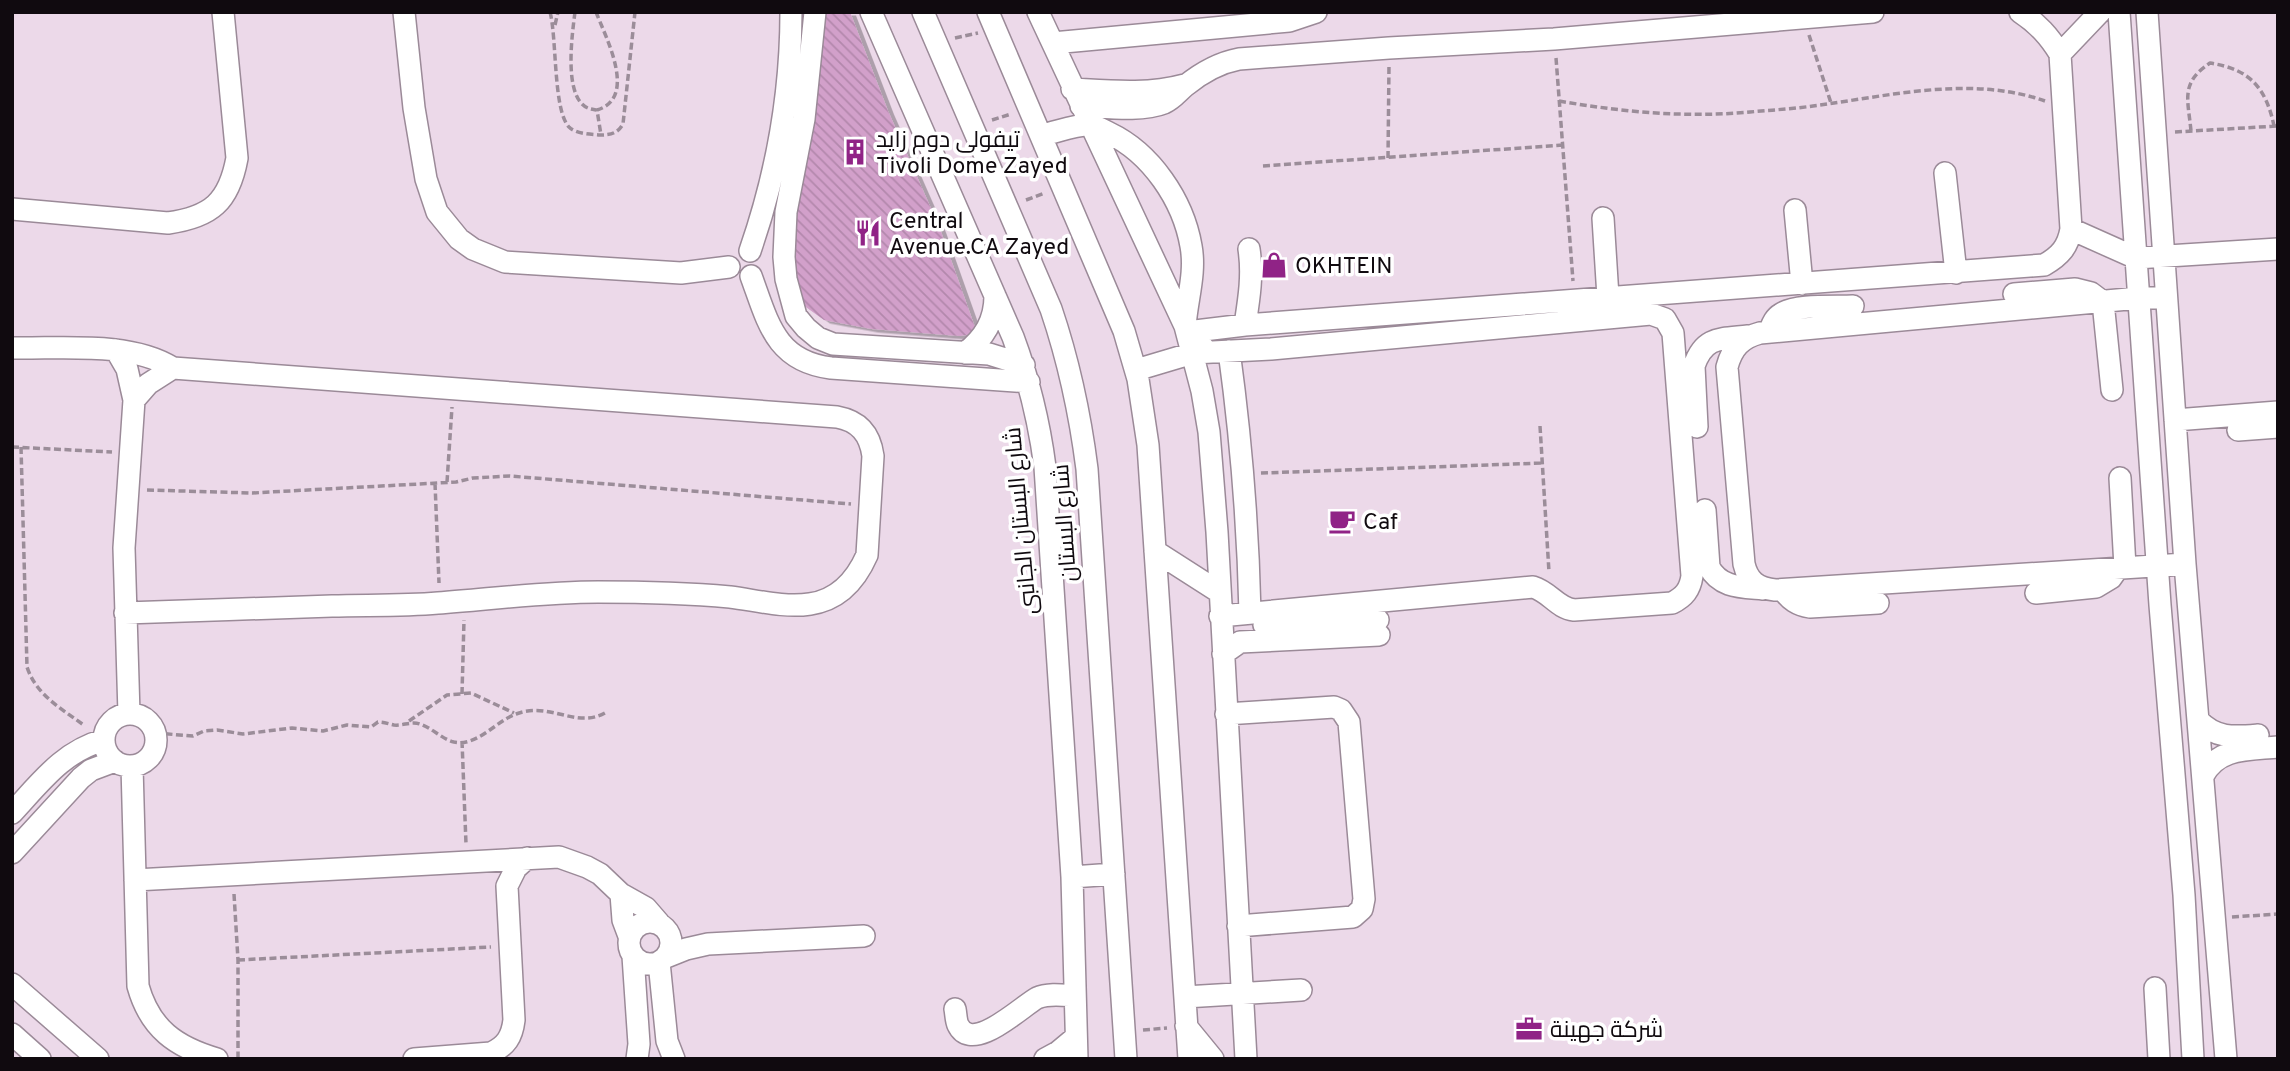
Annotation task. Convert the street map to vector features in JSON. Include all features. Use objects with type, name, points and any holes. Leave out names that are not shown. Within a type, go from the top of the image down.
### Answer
[{"type":"street","points":[[12,209],[168,223],[188,220],[207,212],[222,199],[233,180],[237,159],[223,12]]},
{"type":"street","points":[[404,12],[414,108],[426,179],[437,212],[459,239],[473,249],[505,262],[673,273],[697,273],[729,267]]},
{"type":"street","points":[[750,251],[780,144],[789,71],[791,12]]},
{"type":"street","points":[[815,12],[807,95],[784,235],[786,279],[796,316],[818,338],[833,344],[1001,356],[1026,373]]},
{"type":"street","name":"شارع البستان الجانبى","points":[[871,12],[995,295],[1026,373],[1040,429],[1045,467],[1072,877],[1077,1059]]},
{"type":"street","name":"شارع البستان","points":[[923,12],[1051,309],[1062,340],[1082,426],[1126,1059]]},
{"type":"street","points":[[1038,12],[1186,329],[1209,432],[1246,1059]]},
{"type":"street","points":[[1053,43],[1289,21],[1315,12]]},
{"type":"street","points":[[1042,135],[1082,107],[1143,91],[1186,85],[1210,68],[1224,62],[1389,48],[1554,39],[1873,12]]},
{"type":"street","points":[[1186,329],[2044,265],[2063,251],[2071,229],[2060,54],[2049,36],[2021,12]]},
{"type":"street","points":[[2060,54],[2100,12]]},
{"type":"street","points":[[2119,12],[2193,1055],[2159,1057],[2155,988]]},
{"type":"street","points":[[2147,12],[2188,604],[2226,1059]]},
{"type":"street","points":[[992,21],[1124,331],[1136,370],[1146,424],[1189,1059]]},
{"type":"street","points":[[1082,107],[1149,162],[1169,188],[1184,217],[1192,248],[1192,280],[1186,329]]},
{"type":"street","points":[[1945,173],[1956,273]]},
{"type":"street","points":[[1796,210],[1802,284]]},
{"type":"street","points":[[1603,218],[1608,297]]},
{"type":"street","points":[[2071,229],[2137,258],[2278,249]]},
{"type":"street","points":[[1245,325],[1252,267],[1249,249]]},
{"type":"street","points":[[736,250],[750,251],[757,261],[756,270],[751,276],[737,277],[729,267],[729,260],[736,250]]},
{"type":"street","points":[[751,276],[773,334],[786,350],[817,366],[1026,373]]},
{"type":"street","points":[[2014,294],[2075,289],[2091,293],[2103,302],[2112,390]]},
{"type":"street","points":[[965,353],[985,334],[995,308],[995,295]]},
{"type":"street","points":[[1698,427],[1694,366],[1697,357],[1712,340],[1769,332],[2139,298],[2166,298]]},
{"type":"street","points":[[1769,332],[1780,314],[1790,310],[1853,306]]},
{"type":"street","points":[[1136,370],[1193,353],[1651,314],[1665,319],[1673,333],[1692,576],[1683,597],[1672,603],[1574,610],[1562,607],[1550,595],[1533,587],[1220,616]]},
{"type":"street","points":[[1193,353],[1206,345],[1235,336],[1322,326]]},
{"type":"street","points":[[1748,336],[1730,355],[1727,367],[1747,575],[1754,584],[1773,589],[1799,605],[1810,607],[1878,603]]},
{"type":"street","points":[[12,348],[116,350],[140,353],[173,368],[454,387],[846,419],[863,429],[872,446],[867,555],[851,582],[839,593],[809,604],[793,605],[662,593],[595,592],[529,594],[439,603],[125,613]]},
{"type":"street","points":[[116,350],[127,369],[134,400],[124,538],[129,714]]},
{"type":"street","points":[[1229,351],[1243,474],[1251,613]]},
{"type":"street","points":[[134,400],[156,378],[173,368]]},
{"type":"street","points":[[2176,427],[2278,412]]},
{"type":"street","points":[[2176,427],[2278,427]]},
{"type":"street","points":[[2036,593],[2096,587],[2111,578],[2121,567],[2120,478]]},
{"type":"street","points":[[1705,510],[1709,567],[1713,575],[1730,586],[1773,589],[2185,564]]},
{"type":"street","points":[[1155,551],[1219,592]]},
{"type":"street","points":[[2160,605],[2188,604]]},
{"type":"street","points":[[1220,616],[1233,623],[1248,626],[1378,627],[1240,642],[1223,654]]},
{"type":"street","points":[[1226,714],[1334,707],[1345,715],[1349,722],[1364,899],[1362,909],[1353,917],[1238,926]]},
{"type":"street","points":[[12,853],[91,770],[144,762],[153,752],[155,733],[153,727],[142,717],[129,714],[111,722],[107,727],[104,740],[109,755],[124,764]]},
{"type":"street","points":[[2198,720],[2211,732],[2228,737],[2278,733]]},
{"type":"street","points":[[12,813],[67,756],[91,743],[104,740]]},
{"type":"street","points":[[2203,776],[2213,762],[2227,753],[2278,747]]},
{"type":"street","points":[[124,764],[135,880],[138,986],[142,1001],[150,1016],[171,1038],[192,1051],[217,1059]]},
{"type":"street","points":[[135,880],[527,858],[559,857],[573,861],[600,874],[621,894],[639,902],[668,932],[670,950],[662,960],[667,1041],[674,1059]]},
{"type":"street","points":[[414,1059],[491,1053],[508,1041],[514,1020],[507,886],[516,868],[527,858]]},
{"type":"street","points":[[473,861],[497,874],[507,886]]},
{"type":"street","points":[[1072,877],[1114,874]]},
{"type":"street","points":[[2183,895],[2214,892]]},
{"type":"street","points":[[621,894],[623,920],[631,946],[645,964],[708,944],[864,936]]},
{"type":"street","points":[[637,1059],[639,1044],[631,946],[633,930],[645,922],[661,924],[687,932],[708,944]]},
{"type":"street","points":[[12,984],[98,1059]]},
{"type":"street","points":[[1185,997],[1301,990]]},
{"type":"street","points":[[955,1009],[962,1030],[980,1034],[1039,997],[1074,996]]},
{"type":"street","points":[[1186,1026],[1213,1059]]},
{"type":"street","points":[[12,1034],[40,1059]]},
{"type":"street","points":[[1045,1059],[1076,1037]]},
{"type":"path","points":[[550,12],[554,27],[557,80],[565,121],[576,131],[601,135],[612,135],[623,124],[635,12]]},
{"type":"path","points":[[554,27],[558,12]]},
{"type":"path","points":[[575,12],[573,84],[580,103],[597,110],[606,108],[613,100],[617,77],[611,48],[596,12]]},
{"type":"path","points":[[1804,17],[1831,103]]},
{"type":"path","points":[[936,41],[992,21]]},
{"type":"path","points":[[1554,39],[1575,301]]},
{"type":"path","points":[[1388,158],[1389,48]]},
{"type":"path","points":[[2155,133],[2191,131],[2276,126],[2270,106],[2260,88],[2245,74],[2227,65],[2210,63],[2196,72],[2188,86],[2191,131]]},
{"type":"path","points":[[1559,100],[1647,113],[1747,113],[1878,96],[1991,89],[2027,94],[2063,107]]},
{"type":"path","points":[[973,127],[1030,108]]},
{"type":"path","points":[[597,110],[601,135]]},
{"type":"path","points":[[1264,166],[1563,145]]},
{"type":"path","points":[[1008,208],[1063,185]]},
{"type":"path","points":[[447,482],[454,387]]},
{"type":"path","points":[[1539,426],[1550,595]]},
{"type":"path","points":[[12,447],[130,453]]},
{"type":"path","points":[[21,447],[27,667],[34,683],[47,698],[104,740]]},
{"type":"path","points":[[1286,472],[1542,463]]},
{"type":"path","points":[[127,488],[252,493],[510,476],[870,506]]},
{"type":"path","points":[[435,483],[439,603]]},
{"type":"path","points":[[462,694],[464,600]]},
{"type":"path","points":[[407,723],[447,695],[471,693],[515,714]]},
{"type":"path","points":[[155,733],[193,736],[204,731],[217,730],[243,734],[292,728],[323,731],[347,725],[371,727],[378,722],[396,725],[419,723],[454,741],[471,741],[515,714],[549,711],[587,719],[605,713]]},
{"type":"path","points":[[463,741],[473,861]]},
{"type":"path","points":[[233,875],[238,1059]]},
{"type":"path","points":[[2216,918],[2278,914]]},
{"type":"path","points":[[237,960],[509,947]]},
{"type":"path","points":[[1125,1031],[1186,1026]]},
{"type":"building","name":"تيفولى دوم زايد Tivoli Dome Zayed","points":[[825,12],[850,12],[888,111],[940,229],[977,333],[960,336],[872,329],[824,320],[803,305],[796,280],[792,235]]},
{"type":"place","name":"تيفولى دوم زايد Tivoli Dome Zayed","points":[[855,152]]},
{"type":"place","name":"Central Avenue.CA Zayed","points":[[868,233]]},
{"type":"place","name":"OKHTEIN","points":[[1274,265]]},
{"type":"place","name":"Caf","points":[[1342,521]]},
{"type":"place","name":"شركة جهينة","points":[[1529,1029]]}]
